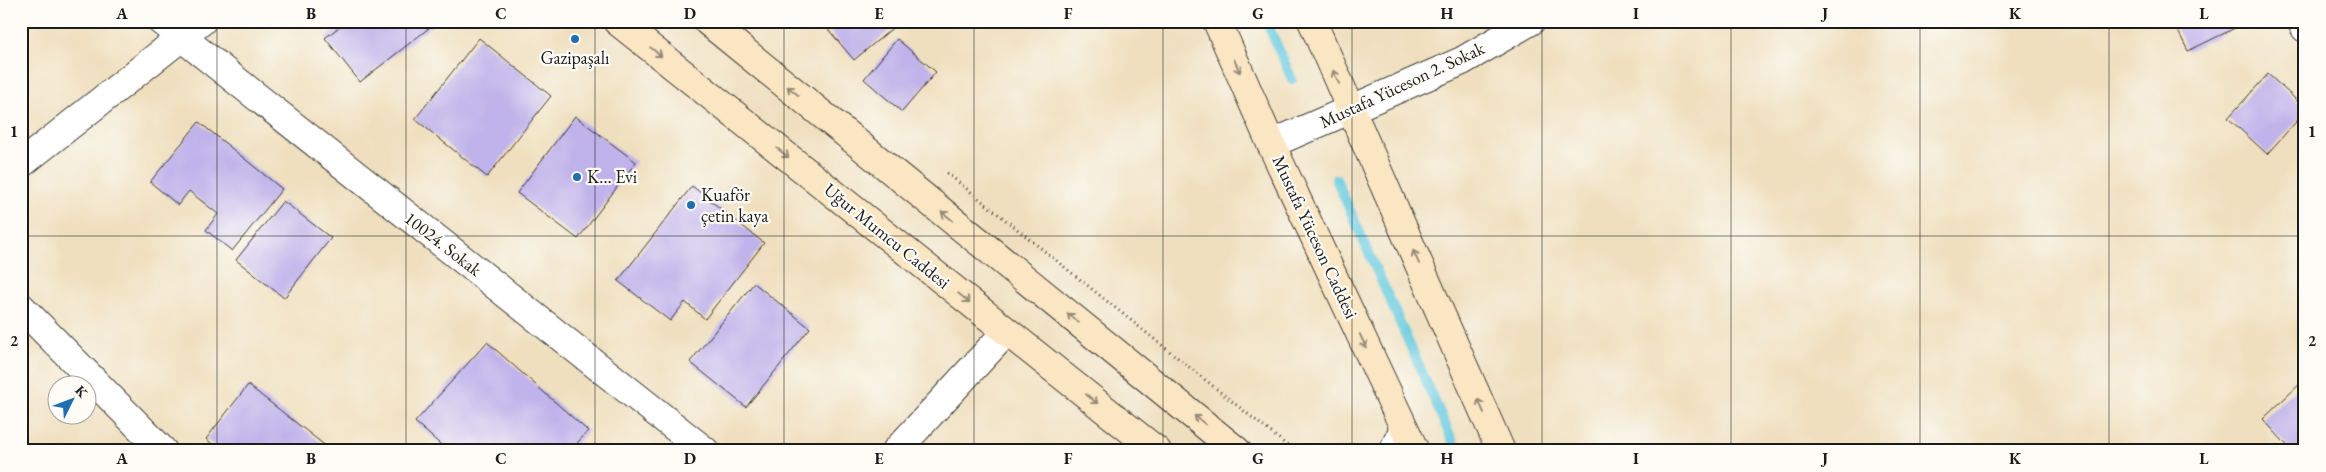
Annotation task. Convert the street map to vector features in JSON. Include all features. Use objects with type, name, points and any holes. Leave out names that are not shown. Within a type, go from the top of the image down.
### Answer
[{"type":"main road","name":"Uğur Mumcu Caddesi","points":[[618,21],[1157,451]]},
{"type":"main road","points":[[707,21],[1237,451]]},
{"type":"main road","name":"Mustafa Yüceson Caddesi","points":[[1217,21],[1404,443]]},
{"type":"main road","points":[[1312,21],[1501,451]]},
{"type":"street","name":"Mustafa Yüceson 2. Sokak","points":[[1271,144],[1462,61],[1531,21]]},
{"type":"street","points":[[2301,21],[2305,28]]},
{"type":"street","points":[[21,164],[181,27]]},
{"type":"street","name":"10024. Sokak","points":[[181,27],[705,451]]},
{"type":"street","points":[[21,306],[163,451]]},
{"type":"street","points":[[896,451],[1006,332]]},
{"type":"path","points":[[944,171],[1294,451]]},
{"type":"building","points":[[347,21],[438,21],[360,82],[325,38]]},
{"type":"building","points":[[821,21],[901,21],[854,60]]},
{"type":"building","points":[[2173,21],[2234,21],[2237,27],[2188,51]]},
{"type":"building","points":[[479,38],[551,96],[487,177],[415,119]]},
{"type":"building","points":[[897,39],[936,72],[902,112],[864,79]]},
{"type":"building","points":[[2268,74],[2305,108],[2305,112],[2267,154],[2228,118]]},
{"type":"building","name":"K... Evi","points":[[575,116],[636,162],[578,239],[517,193]]},
{"type":"building","points":[[199,122],[282,189],[232,251],[206,230],[218,214],[189,191],[178,205],[150,182]]},
{"type":"building","points":[[692,186],[764,243],[705,319],[685,302],[670,321],[618,281]]},
{"type":"building","points":[[283,201],[331,238],[284,298],[236,260]]},
{"type":"building","points":[[754,283],[810,328],[746,407],[690,362]]},
{"type":"building","points":[[487,342],[588,431],[570,451],[448,451],[415,422]]},
{"type":"building","points":[[2305,379],[2305,451],[2292,451],[2263,419]]},
{"type":"building","points":[[248,385],[332,451],[221,451],[206,439]]},
{"type":"waterway","points":[[1266,21],[1292,79]]},
{"type":"waterway","points":[[1336,179],[1457,451]]},
{"type":"place","name":"Gazipaşalı","points":[[575,39]]},
{"type":"place","name":"K... Evi","points":[[577,177]]},
{"type":"place","name":"Kuaför çetin kaya","points":[[691,205]]}]
